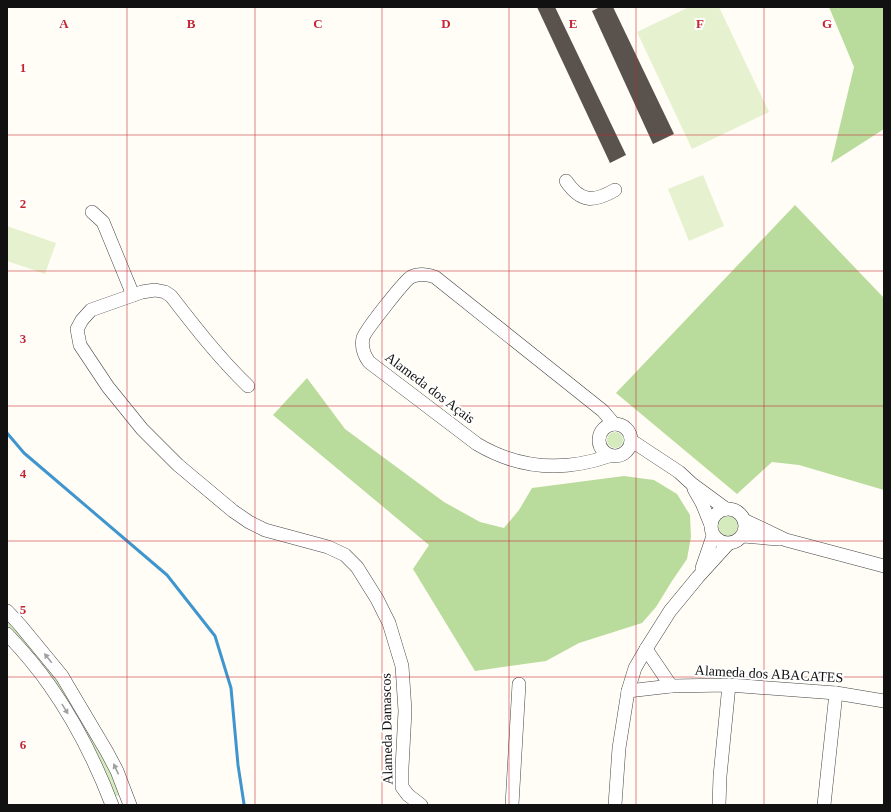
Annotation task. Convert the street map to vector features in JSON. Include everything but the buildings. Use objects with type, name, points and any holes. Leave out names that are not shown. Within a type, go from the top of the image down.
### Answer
[{"type":"street","points":[[566,181],[570,188],[581,197],[592,199],[604,197],[615,190]]},
{"type":"street","points":[[92,212],[103,222],[133,295]]},
{"type":"street","name":"Alameda dos Açais","points":[[574,464],[550,466],[526,464],[500,456],[477,444],[369,362],[363,348],[363,336],[406,280],[420,274],[435,277],[588,400]]},
{"type":"street","name":"Alameda Damascos","points":[[248,386],[204,339],[171,296],[165,292],[155,290],[133,295],[91,310],[82,320],[78,329],[80,344],[108,387],[142,428],[178,465],[233,511],[249,522],[265,530],[328,547],[345,555],[357,567],[377,599],[389,623],[402,666],[404,711],[402,787],[408,795],[421,805]]},
{"type":"street","points":[[588,400],[604,411],[614,424]]},
{"type":"street","points":[[588,400],[596,416],[601,449],[609,456]]},
{"type":"street","points":[[614,424],[624,427],[631,435],[632,440],[628,450],[624,454],[574,464],[600,438],[609,425],[614,424]]},
{"type":"street","points":[[632,440],[679,472],[692,484],[726,509]]},
{"type":"street","points":[[624,454],[660,460]]},
{"type":"street","points":[[692,484],[702,503],[712,530],[722,543],[734,543],[743,536],[746,526],[744,520],[737,511],[726,509],[720,510],[716,514],[712,530],[698,577]]},
{"type":"street","points":[[744,520],[786,540]]},
{"type":"street","points":[[743,536],[786,540],[884,566]]},
{"type":"street","points":[[615,805],[619,748],[628,691],[635,668],[670,611],[728,544]]},
{"type":"street","points":[[7,611],[62,676],[107,752],[117,771],[130,805]]},
{"type":"street","points":[[7,634],[50,685],[78,730],[93,758],[112,805]]},
{"type":"street","points":[[646,649],[671,686]]},
{"type":"street","points":[[512,805],[519,684]]},
{"type":"street","points":[[719,805],[720,776],[729,685]]},
{"type":"street","name":"Alameda dos ABACATES","points":[[628,691],[671,686],[729,685],[836,693],[884,701]]},
{"type":"street","points":[[824,805],[836,693]]},
{"type":"green space","points":[[689,7],[719,7],[769,112],[692,149],[637,32]]},
{"type":"green space","points":[[829,7],[884,7],[884,129],[831,163],[854,67]]},
{"type":"green space","points":[[703,175],[724,226],[689,241],[668,189]]},
{"type":"green space","points":[[795,205],[884,298],[884,490],[799,465],[772,462],[737,494],[616,393]]},
{"type":"green space","points":[[7,226],[56,243],[45,274],[7,261]]},
{"type":"green space","points":[[307,378],[345,429],[444,502],[480,522],[504,528],[519,510],[532,488],[624,476],[654,480],[677,494],[690,515],[691,537],[687,559],[656,607],[642,623],[579,643],[546,661],[475,671],[413,569],[429,545],[273,415]]},
{"type":"green space","points":[[615,432],[621,434],[623,440],[621,446],[615,448],[609,446],[607,440],[609,434]]},
{"type":"green space","points":[[724,516],[732,516],[738,522],[738,530],[732,536],[724,536],[718,530],[718,522]]},
{"type":"green space","points":[[7,616],[66,688],[122,793],[118,796],[113,795],[35,659],[7,627]]},
{"type":"waterway","points":[[7,433],[24,453],[167,575],[215,636],[231,688],[238,765],[244,804]]}]
